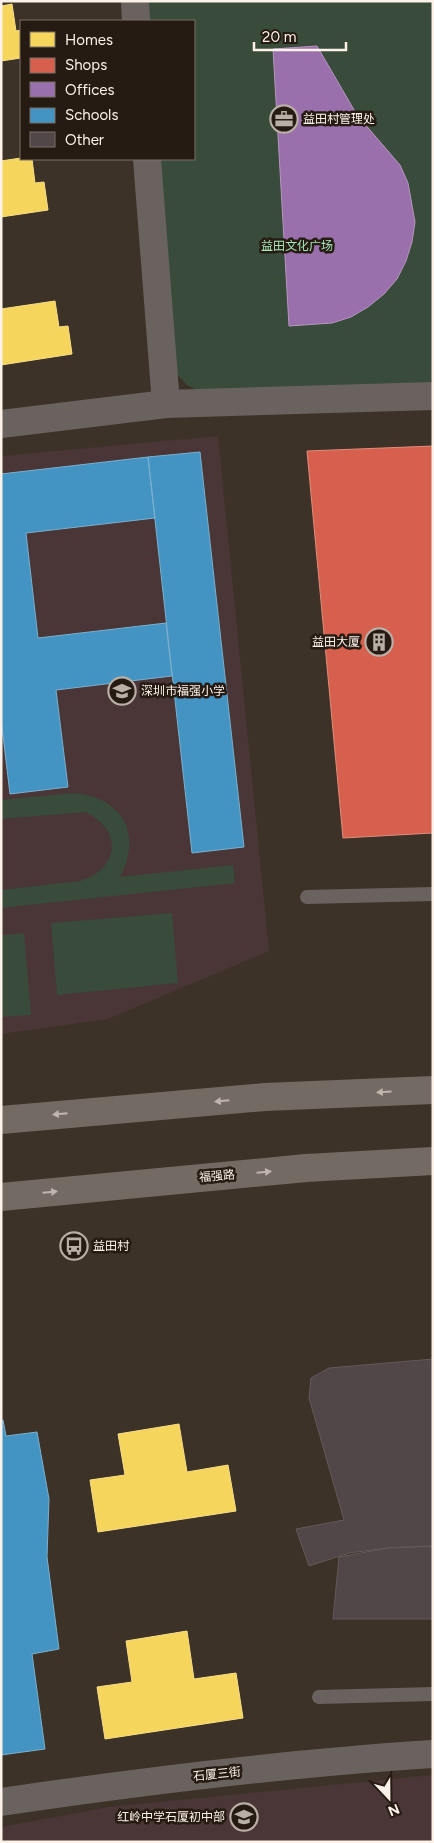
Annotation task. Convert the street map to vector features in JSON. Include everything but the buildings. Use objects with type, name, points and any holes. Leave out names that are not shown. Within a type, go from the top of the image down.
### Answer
[{"type":"main road","points":[[1,1120],[265,1097],[433,1090]]},
{"type":"main road","name":"福强路","points":[[1,1197],[306,1168],[433,1161]]},
{"type":"street","points":[[135,1],[136,20]]},
{"type":"street","points":[[147,160],[166,404]]},
{"type":"street","points":[[1,424],[166,404],[433,396]]},
{"type":"street","name":"石厦三街","points":[[1,1802],[123,1784],[384,1757],[433,1754]]},
{"type":"lane","points":[[307,897],[433,894]]},
{"type":"lane","points":[[319,1697],[433,1694]]},
{"type":"shaded area","name":"深圳市福强小学","points":[[218,436],[269,951],[108,1019],[1,1034],[1,456]]},
{"type":"shaded area","name":"红岭中学石厦初中部","points":[[433,1775],[433,1842],[1,1842],[1,1827],[109,1807]]},
{"type":"green space","name":"益田文化广场","points":[[145,1],[433,1],[433,379],[426,386],[201,392],[187,385],[169,366],[156,160],[195,160],[195,20],[147,20]]},
{"type":"green space","points":[[73,793],[90,796],[104,802],[124,820],[128,832],[129,846],[127,861],[120,877],[233,865],[235,883],[1,908],[1,890],[80,881],[103,868],[112,848],[111,838],[106,828],[97,819],[85,812],[1,819],[1,800]]},
{"type":"green space","points":[[172,913],[178,983],[57,995],[51,923]]},
{"type":"green space","points":[[24,933],[31,1015],[1,1017],[1,935]]},
{"type":"place","name":"益田村管理处","points":[[284,119]]},
{"type":"place","name":"益田大厦","points":[[379,642]]},
{"type":"place","name":"深圳市福强小学","points":[[122,691]]},
{"type":"place","name":"益田村","points":[[74,1246]]},
{"type":"place","name":"红岭中学石厦初中部","points":[[244,1817]]}]
